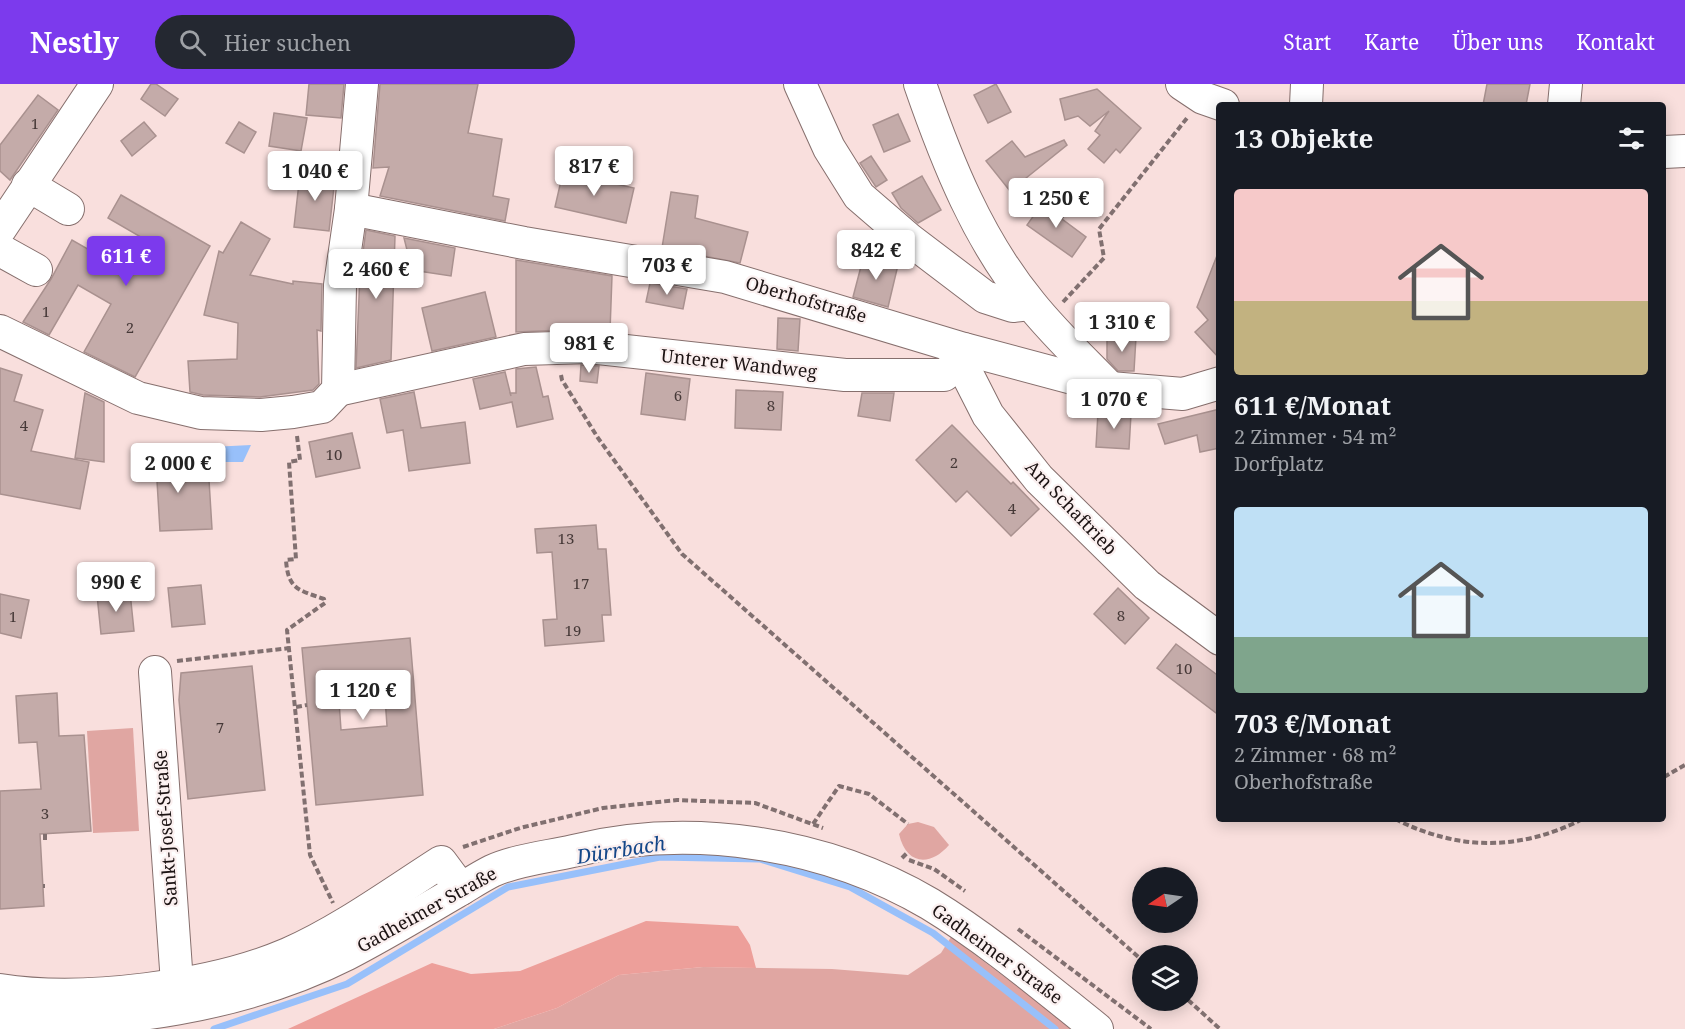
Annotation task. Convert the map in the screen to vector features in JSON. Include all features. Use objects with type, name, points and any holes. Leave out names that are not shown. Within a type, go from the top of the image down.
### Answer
[{"type":"street","points":[[0,228],[97,84]]},
{"type":"street","points":[[0,331],[138,398],[201,413],[261,415],[322,407],[338,390],[340,285],[351,209],[362,84]]},
{"type":"street","points":[[800,84],[829,148],[859,196],[910,240],[985,297],[1013,306],[1030,304]]},
{"type":"street","points":[[920,84],[940,141],[978,226],[1030,304],[1110,388]]},
{"type":"street","points":[[1306,102],[1307,84]]},
{"type":"street","points":[[1564,102],[1566,84]]},
{"type":"street","points":[[1666,152],[1685,151]]},
{"type":"street","points":[[28,185],[68,209]]},
{"type":"street","name":"Oberhofstraße","points":[[351,209],[524,243],[725,277],[962,355],[1110,388],[1184,394],[1216,384]]},
{"type":"street","points":[[0,250],[36,270]]},
{"type":"street","name":"Unterer Wandweg","points":[[338,390],[524,349],[559,347],[590,347],[845,375],[944,375],[962,355]]},
{"type":"street","name":"Am Schaftrieb","points":[[962,355],[988,415],[1039,479],[1147,585],[1216,636]]},
{"type":"street","name":"Sankt-Josef-Straße","points":[[155,672],[177,983]]},
{"type":"street","name":"Gadheimer Straße","points":[[0,1015],[37,1020],[123,1017],[238,996],[298,977],[348,953],[493,870],[610,842],[679,837],[745,840],[829,861],[881,880],[928,904],[988,943],[1097,1029]]},
{"type":"street","points":[[0,990],[24,993],[121,992],[232,971],[287,954],[344,925],[441,862],[461,889]]},
{"type":"path","points":[[1071,294],[1104,258],[1099,229],[1203,96]]},
{"type":"path","points":[[559,347],[562,380],[598,438],[682,554],[1132,951]]},
{"type":"path","points":[[293,412],[300,460],[289,462],[296,559],[286,560],[288,578],[298,590],[324,599],[325,603],[287,630],[310,855],[344,925]]},
{"type":"path","points":[[155,672],[160,663],[290,648]]},
{"type":"path","points":[[296,707],[307,705]]},
{"type":"path","points":[[1666,776],[1685,765]]},
{"type":"path","points":[[813,824],[839,786],[869,794],[908,824]]},
{"type":"path","points":[[1401,822],[1420,832],[1458,841],[1506,843],[1551,835],[1577,822]]},
{"type":"path","points":[[45,834],[45,843]]},
{"type":"path","points":[[902,858],[907,853]]},
{"type":"path","points":[[1198,1009],[1220,1029]]},
{"type":"shaded area","points":[[133,728],[139,831],[93,833],[87,731]]},
{"type":"shaded area","points":[[918,822],[934,827],[949,845],[934,857],[919,859],[913,857],[902,844],[899,834],[908,824]]},
{"type":"shaded area","points":[[646,921],[738,926],[750,945],[756,968],[703,967],[619,975],[557,1008],[494,1029],[288,1029],[432,963],[471,974],[520,971]]},
{"type":"shaded area","points":[[951,937],[1075,1029],[494,1029],[557,1008],[619,975],[703,967],[832,969],[908,975],[941,953]]},
{"type":"water","points":[[251,445],[243,462],[213,462],[211,447]]},
{"type":"building","points":[[151,84],[156,84],[178,99],[165,116],[141,99]]},
{"type":"building","points":[[309,84],[344,84],[341,118],[306,115]]},
{"type":"building","points":[[380,84],[478,84],[468,133],[502,139],[493,196],[509,199],[505,221],[380,196],[389,167],[373,168]]},
{"type":"building","points":[[996,84],[1011,112],[988,123],[974,95]]},
{"type":"building","points":[[1487,84],[1530,84],[1527,102],[1484,102]]},
{"type":"building","points":[[1097,89],[1141,128],[1120,153],[1116,149],[1104,163],[1088,149],[1100,135],[1095,131],[1109,111],[1090,126],[1078,116],[1065,120],[1060,99]]},
{"type":"building","points":[[38,95],[58,110],[10,180],[0,171],[0,145]]},
{"type":"building","points":[[274,113],[307,118],[301,151],[269,146]]},
{"type":"building","points":[[898,114],[910,141],[884,152],[873,125]]},
{"type":"building","points":[[144,122],[156,136],[132,156],[121,141]]},
{"type":"building","points":[[239,122],[256,132],[244,153],[226,143]]},
{"type":"building","points":[[1064,140],[1067,145],[1010,191],[986,161],[1012,141],[1025,157]]},
{"type":"building","points":[[871,156],[887,180],[876,187],[860,163]]},
{"type":"building","points":[[563,172],[634,188],[626,223],[555,207]]},
{"type":"building","points":[[300,174],[335,178],[329,231],[294,227]]},
{"type":"building","points":[[922,176],[941,210],[918,223],[901,208],[892,193]]},
{"type":"building","points":[[671,192],[698,196],[695,218],[748,232],[740,263],[662,248]]},
{"type":"building","points":[[121,195],[210,246],[135,377],[84,352],[111,304],[78,285],[49,335],[23,322],[51,279],[72,240],[128,272],[146,240],[108,218]]},
{"type":"building","points":[[1044,201],[1064,216],[1062,219],[1086,237],[1072,257],[1027,225]]},
{"type":"building","points":[[241,222],[270,239],[250,275],[293,284],[293,281],[322,284],[321,331],[317,330],[319,384],[313,390],[260,397],[203,395],[190,392],[188,361],[237,359],[238,323],[204,315],[219,251],[223,253]]},
{"type":"building","points":[[366,230],[395,236],[391,360],[356,368],[360,274]]},
{"type":"building","points":[[404,238],[455,248],[451,276],[412,270]]},
{"type":"building","points":[[864,255],[898,265],[888,307],[853,297]]},
{"type":"building","points":[[1216,258],[1216,355],[1195,332],[1208,320],[1197,307]]},
{"type":"building","points":[[516,260],[612,276],[610,331],[588,329],[516,332]]},
{"type":"building","points":[[650,283],[687,289],[683,309],[646,302]]},
{"type":"building","points":[[485,292],[496,337],[432,351],[422,308]]},
{"type":"building","points":[[778,318],[800,319],[798,351],[777,349]]},
{"type":"building","points":[[1107,336],[1136,337],[1134,371],[1118,371],[1107,359]]},
{"type":"building","points":[[581,365],[599,366],[597,383],[580,381]]},
{"type":"building","points":[[536,367],[543,397],[548,396],[553,419],[517,427],[512,402],[480,409],[473,379],[505,372],[510,393],[516,393],[516,369]]},
{"type":"building","points":[[0,368],[22,375],[14,401],[43,410],[31,451],[89,462],[80,509],[0,494]]},
{"type":"building","points":[[646,373],[690,379],[685,420],[641,414]]},
{"type":"building","points":[[736,390],[783,392],[781,430],[735,428]]},
{"type":"building","points":[[414,392],[421,428],[465,422],[470,463],[409,471],[403,430],[387,433],[380,399]]},
{"type":"building","points":[[85,393],[104,402],[104,462],[75,458]]},
{"type":"building","points":[[862,393],[894,393],[890,421],[858,416]]},
{"type":"building","points":[[1216,410],[1216,449],[1200,452],[1197,435],[1165,444],[1158,424]]},
{"type":"building","points":[[1098,412],[1131,414],[1129,449],[1096,447]]},
{"type":"building","points":[[952,425],[1039,509],[1011,536],[967,491],[956,502],[916,460]]},
{"type":"building","points":[[352,433],[360,468],[316,477],[309,442]]},
{"type":"building","points":[[174,445],[177,482],[209,480],[212,529],[160,531],[157,481],[150,481],[146,448]]},
{"type":"building","points":[[596,525],[598,549],[606,549],[611,615],[602,615],[604,641],[545,646],[543,620],[557,619],[552,552],[537,553],[535,529]]},
{"type":"building","points":[[201,585],[205,624],[172,627],[168,588]]},
{"type":"building","points":[[1118,588],[1149,618],[1125,644],[1094,614]]},
{"type":"building","points":[[130,592],[134,631],[101,634],[97,595]]},
{"type":"building","points":[[0,594],[29,600],[21,638],[0,633]]},
{"type":"building","points":[[410,638],[423,795],[316,805],[302,648]],"holes":[[[384,683],[387,726],[341,730],[338,687]]]},
{"type":"building","points":[[1176,644],[1216,674],[1216,713],[1157,668]]},
{"type":"building","points":[[252,666],[265,790],[188,799],[179,700],[181,673]]},
{"type":"building","points":[[57,693],[59,736],[84,735],[91,831],[40,834],[44,906],[0,909],[0,791],[41,789],[37,742],[19,743],[16,696]]},
{"type":"waterway","name":"Dürrbach","points":[[214,1029],[347,984],[508,887],[660,857],[760,859],[850,887],[933,933],[1055,1029]]}]
